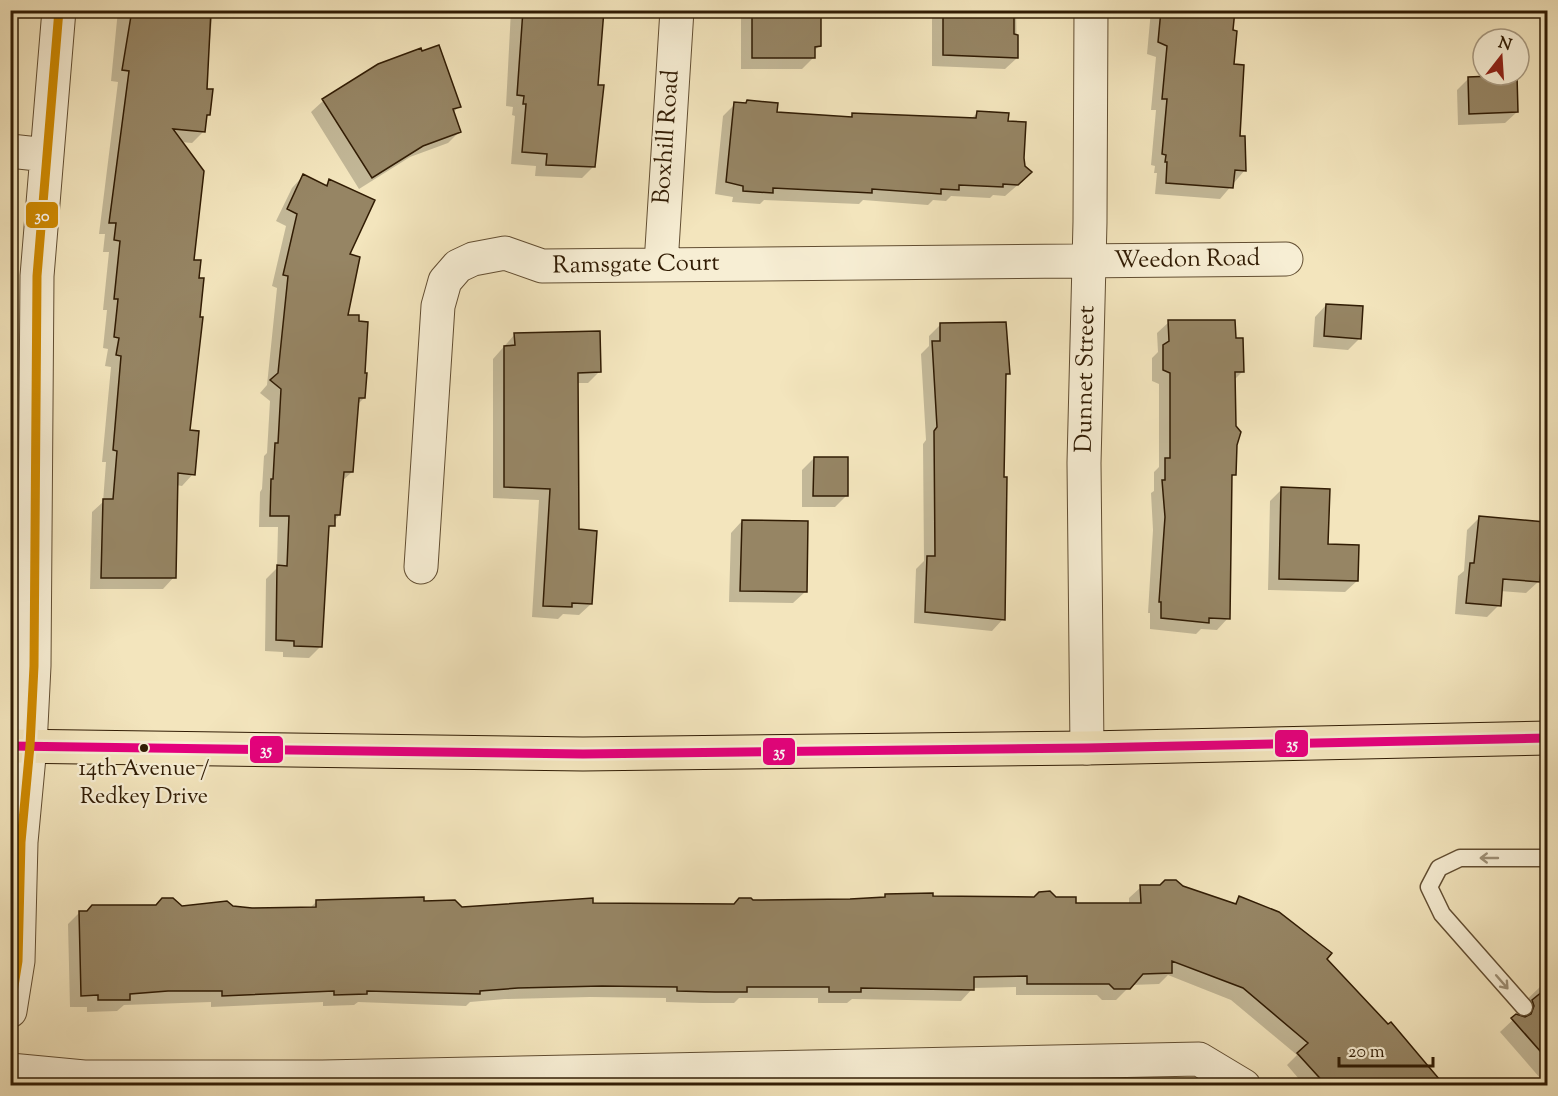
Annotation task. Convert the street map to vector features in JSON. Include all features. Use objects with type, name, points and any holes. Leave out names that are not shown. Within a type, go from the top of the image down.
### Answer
[{"type":"main road","points":[[20,746],[583,754],[1087,748],[1548,738]]},
{"type":"street","points":[[10,1011],[18,961],[21,842],[20,746],[36,529],[34,386],[37,276],[59,10]]},
{"type":"street","name":"Boxhill Road","points":[[661,264],[676,10]]},
{"type":"street","name":"Dunnet Street","points":[[1087,748],[1084,463],[1089,262],[1091,10]]},
{"type":"street","points":[[10,151],[47,155]]},
{"type":"street","name":"Ramsgate Court","points":[[421,567],[438,306],[445,281],[458,266],[473,258],[505,253],[542,266],[1089,262]]},
{"type":"street","name":"Weedon Road","points":[[1089,262],[1286,259]]},
{"type":"street","points":[[10,1070],[84,1077],[322,1081],[1199,1059],[1244,1086]]},
{"type":"lane","points":[[1524,1007],[1442,914],[1429,886],[1439,868],[1460,858],[1548,858]]},
{"type":"building","points":[[132,10],[211,10],[207,89],[213,89],[210,115],[207,115],[205,132],[173,129],[204,171],[194,260],[201,260],[199,278],[204,278],[200,317],[203,317],[190,430],[199,431],[195,475],[178,473],[176,578],[101,578],[103,499],[113,499],[117,451],[113,450],[121,356],[116,355],[119,338],[114,337],[118,299],[114,299],[120,241],[114,240],[116,223],[109,223],[129,71],[122,70]]},
{"type":"building","points":[[523,10],[604,10],[598,85],[604,85],[595,167],[546,165],[547,154],[522,152],[526,104],[523,104],[524,96],[517,95]]},
{"type":"building","points":[[752,10],[821,10],[821,46],[815,47],[815,58],[752,58]]},
{"type":"building","points":[[943,10],[1014,10],[1014,34],[1018,35],[1018,58],[943,55]]},
{"type":"building","points":[[1161,10],[1235,10],[1233,30],[1237,31],[1234,64],[1244,65],[1240,136],[1245,136],[1246,171],[1235,170],[1233,188],[1166,183],[1167,162],[1165,162],[1166,155],[1162,154],[1167,99],[1162,99],[1167,46],[1158,42]]},
{"type":"building","points":[[439,45],[461,107],[453,109],[461,132],[423,146],[372,178],[322,99],[378,64],[421,48],[422,51]]},
{"type":"building","points":[[1468,77],[1471,77],[1471,87],[1517,87],[1518,112],[1469,114]]},
{"type":"building","points":[[747,100],[778,103],[777,112],[852,117],[852,113],[976,118],[977,111],[1009,113],[1008,121],[1026,122],[1024,158],[1025,166],[1032,172],[1018,185],[1003,184],[1003,187],[959,185],[959,190],[941,189],[941,194],[872,189],[872,193],[773,188],[773,193],[743,191],[743,186],[726,182],[734,102],[746,103]]},
{"type":"building","points":[[303,174],[327,186],[329,179],[375,200],[350,254],[360,257],[348,315],[359,315],[359,321],[368,322],[365,373],[367,373],[365,398],[359,398],[353,472],[344,472],[340,515],[335,515],[335,526],[329,526],[322,647],[294,646],[294,641],[276,640],[277,565],[287,566],[289,516],[270,516],[271,479],[273,479],[275,443],[278,443],[281,389],[270,380],[278,373],[288,276],[283,275],[297,214],[287,209]]},
{"type":"building","points":[[1326,304],[1363,306],[1361,339],[1324,336]]},
{"type":"building","points":[[1168,320],[1235,320],[1236,338],[1243,338],[1244,372],[1235,372],[1236,426],[1241,432],[1237,445],[1236,475],[1232,475],[1230,619],[1209,618],[1209,623],[1161,618],[1161,602],[1159,602],[1165,517],[1162,480],[1165,480],[1165,458],[1170,458],[1170,373],[1163,370],[1163,345],[1169,341]]},
{"type":"building","points":[[1006,322],[1010,374],[1006,374],[1005,620],[925,612],[927,556],[935,556],[934,431],[937,427],[932,341],[940,341],[940,323]]},
{"type":"building","points":[[600,331],[601,372],[578,373],[579,529],[597,531],[592,604],[572,603],[572,607],[543,606],[550,489],[504,487],[504,346],[515,345],[514,333]]},
{"type":"building","points":[[814,457],[848,457],[848,496],[813,496]]},
{"type":"building","points":[[1281,487],[1330,489],[1328,544],[1359,545],[1358,581],[1279,579]]},
{"type":"building","points":[[1479,516],[1545,522],[1540,582],[1503,579],[1501,606],[1466,603],[1470,563],[1474,563]]},
{"type":"building","points":[[742,520],[808,521],[807,592],[740,591]]},
{"type":"building","points":[[1165,880],[1176,880],[1183,886],[1236,904],[1239,896],[1279,912],[1332,953],[1327,959],[1388,1024],[1391,1022],[1445,1086],[1327,1086],[1297,1053],[1308,1043],[1243,988],[1172,961],[1172,973],[1143,974],[1130,989],[1114,989],[1109,984],[1027,984],[1027,976],[974,977],[974,990],[861,988],[861,992],[829,992],[829,987],[747,987],[747,992],[715,992],[677,991],[677,987],[602,986],[518,988],[480,991],[480,994],[367,991],[367,994],[334,995],[334,991],[222,996],[222,991],[168,991],[130,994],[130,1000],[98,1000],[98,995],[81,996],[79,911],[87,911],[92,905],[156,905],[162,898],[173,898],[182,906],[227,901],[233,906],[252,908],[316,907],[316,900],[424,897],[424,901],[455,900],[462,907],[593,898],[593,903],[734,904],[739,898],[753,900],[850,899],[885,897],[885,894],[933,893],[933,896],[1034,897],[1039,892],[1050,891],[1056,897],[1076,897],[1076,903],[1141,903],[1140,885],[1160,885]]},
{"type":"building","points":[[1548,987],[1548,1060],[1511,1018],[1516,1014],[1525,1017],[1531,1014],[1534,1006],[1532,1000]]},
{"type":"transit line","name":"30","points":[[10,1011],[18,961],[21,842],[30,746],[34,666],[37,276],[59,10]]},
{"type":"transit line","name":"35","points":[[10,746],[583,754],[1087,748],[1548,738]]},
{"type":"place","name":"14th Avenue / Redkey Drive","points":[[144,748]]}]
